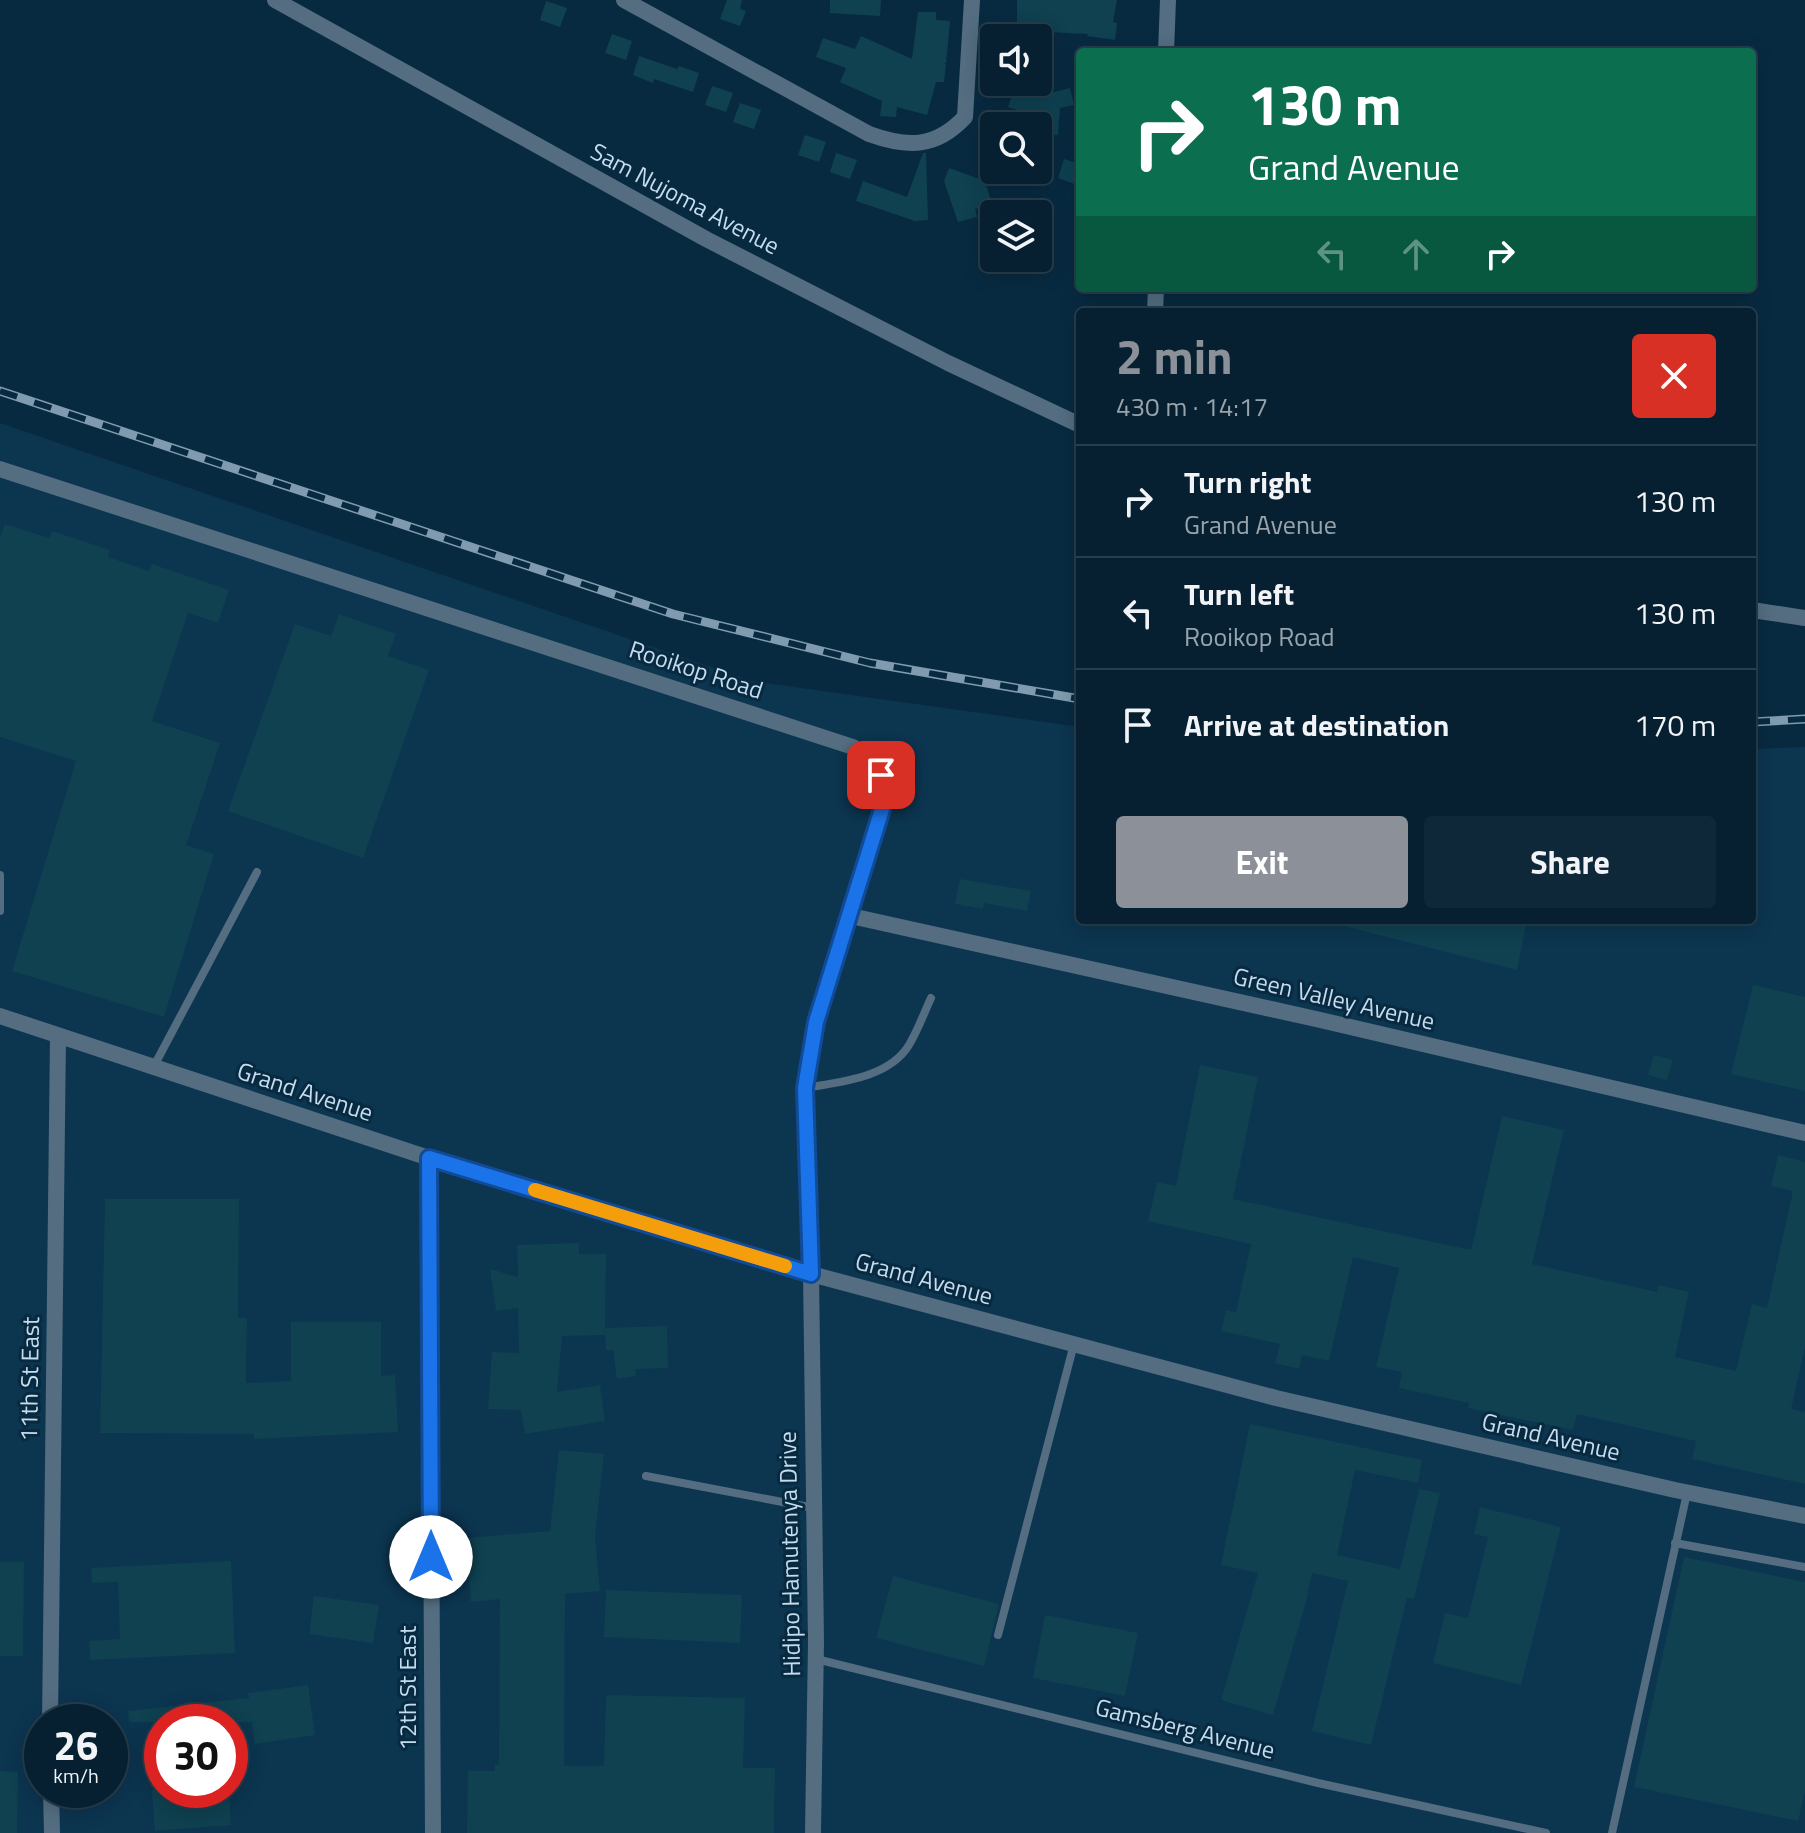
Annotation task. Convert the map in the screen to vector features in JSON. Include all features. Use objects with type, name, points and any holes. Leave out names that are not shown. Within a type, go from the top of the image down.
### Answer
[{"type":"street","name":"Sam Nujoma Avenue","points":[[275,0],[706,239],[948,363],[1076,423]]},
{"type":"street","points":[[624,0],[869,134],[891,142],[924,142],[949,134],[965,117],[972,0]]},
{"type":"street","points":[[1166,48],[1168,0]]},
{"type":"street","name":"Rooikop Road","points":[[0,469],[853,747],[881,775],[883,806],[816,1022],[805,1088],[811,1274]]},
{"type":"street","points":[[1756,611],[1805,618]]},
{"type":"street","name":"Green Valley Avenue","points":[[851,916],[1316,1019],[1805,1133]]},
{"type":"street","name":"Grand Avenue","points":[[0,1016],[429,1158],[811,1274],[1276,1398],[1687,1493],[1805,1516]]},
{"type":"street","name":"11th St East","points":[[50,1704],[58,1036]]},
{"type":"street","name":"12th St East","points":[[429,1158],[433,1833]]},
{"type":"street","name":"Hidipo Hamutenya Drive","points":[[811,1274],[816,1659],[813,1833]]},
{"type":"street","points":[[51,1808],[52,1833]]},
{"type":"lane","points":[[153,1067],[257,872]]},
{"type":"lane","points":[[0,875],[0,911]]},
{"type":"lane","points":[[805,1088],[853,1080],[886,1066],[908,1047],[931,998]]},
{"type":"lane","points":[[998,1635],[1074,1344]]},
{"type":"lane","points":[[646,1476],[815,1508]]},
{"type":"lane","points":[[1612,1833],[1687,1493]]},
{"type":"lane","points":[[1675,1543],[1805,1567]]},
{"type":"lane","name":"Gamsberg Avenue","points":[[816,1659],[1318,1783],[1546,1833]]},
{"type":"shaded area","points":[[0,423],[752,681],[1076,726],[1076,924],[1756,924],[1756,749],[1805,747],[1805,1833],[0,1833]]},
{"type":"building","points":[[727,0],[742,0],[740,9],[746,11],[740,26],[720,19]]},
{"type":"building","points":[[830,0],[881,0],[880,16],[830,13]]},
{"type":"building","points":[[1017,0],[1117,0],[1113,22],[1117,23],[1115,40],[1088,34],[1052,32],[1052,24],[1017,24]]},
{"type":"building","points":[[546,1],[567,8],[560,27],[540,20]]},
{"type":"building","points":[[918,12],[936,12],[936,20],[950,21],[946,63],[943,63],[946,64],[944,82],[936,82],[927,115],[897,107],[896,117],[880,116],[882,101],[840,82],[846,68],[816,57],[823,38],[855,49],[861,36],[912,59]]},
{"type":"building","points":[[612,34],[632,41],[626,60],[605,53]]},
{"type":"building","points":[[639,56],[699,73],[693,92],[633,75]]},
{"type":"building","points":[[712,86],[733,93],[726,112],[705,105]]},
{"type":"building","points":[[1070,88],[1074,105],[1060,108],[1058,135],[1052,135],[1052,112],[1023,112],[1008,107],[1012,96],[1052,96],[1052,93]]},
{"type":"building","points":[[740,103],[761,110],[754,129],[733,122]]},
{"type":"building","points":[[805,135],[826,142],[819,162],[798,155]]},
{"type":"building","points":[[836,153],[857,160],[850,179],[830,172]]},
{"type":"building","points":[[923,153],[926,153],[928,220],[915,221],[856,201],[863,181],[907,197]]},
{"type":"building","points":[[1064,159],[1076,163],[1076,185],[1058,178]]},
{"type":"building","points":[[949,168],[980,179],[980,184],[986,184],[991,200],[980,200],[980,208],[975,209],[977,217],[958,222],[944,181]]},
{"type":"building","points":[[5,524],[49,538],[52,531],[110,550],[108,557],[149,571],[152,564],[229,590],[218,623],[188,613],[152,721],[220,743],[186,845],[214,854],[164,1017],[12,971],[76,761],[0,737],[0,538]]},
{"type":"building","points":[[339,614],[396,634],[388,656],[429,670],[363,858],[228,811],[295,624],[331,636]]},
{"type":"building","points":[[960,879],[1031,891],[1027,911],[984,903],[983,909],[955,904]]},
{"type":"building","points":[[1344,924],[1526,924],[1517,970]]},
{"type":"building","points":[[1753,985],[1805,997],[1805,1091],[1731,1074]]},
{"type":"building","points":[[1654,1055],[1673,1060],[1667,1080],[1648,1075]]},
{"type":"building","points":[[1200,1065],[1258,1077],[1233,1199],[1471,1250],[1502,1116],[1564,1130],[1532,1264],[1657,1292],[1658,1285],[1689,1292],[1675,1357],[1736,1371],[1752,1304],[1767,1308],[1793,1191],[1771,1186],[1778,1155],[1805,1162],[1805,1347],[1791,1409],[1805,1412],[1805,1484],[1692,1459],[1696,1441],[1577,1414],[1573,1430],[1468,1408],[1469,1403],[1399,1388],[1402,1372],[1376,1367],[1399,1268],[1353,1257],[1329,1361],[1302,1355],[1299,1369],[1275,1363],[1280,1344],[1221,1331],[1226,1310],[1236,1312],[1251,1244],[1148,1221],[1157,1182],[1176,1186]]},
{"type":"building","points":[[105,1199],[239,1199],[238,1318],[247,1318],[246,1383],[291,1381],[291,1322],[381,1322],[381,1376],[395,1375],[398,1432],[254,1439],[254,1434],[100,1433]]},
{"type":"building","points":[[579,1243],[579,1254],[606,1254],[605,1335],[562,1336],[557,1392],[600,1385],[605,1421],[525,1434],[521,1410],[488,1409],[492,1352],[519,1353],[518,1308],[496,1311],[490,1269],[518,1277],[517,1245]]},
{"type":"building","points":[[667,1326],[668,1368],[635,1369],[636,1376],[617,1379],[613,1350],[606,1350],[605,1328]]},
{"type":"building","points":[[1250,1424],[1422,1460],[1418,1483],[1355,1470],[1337,1555],[1400,1569],[1419,1489],[1440,1493],[1414,1599],[1407,1598],[1371,1745],[1312,1731],[1348,1581],[1312,1573],[1273,1715],[1221,1700],[1258,1573],[1221,1565]]},
{"type":"building","points":[[559,1450],[604,1454],[595,1536],[600,1591],[565,1594],[564,1766],[604,1766],[606,1695],[745,1698],[743,1768],[775,1768],[774,1833],[467,1833],[468,1771],[495,1771],[495,1765],[499,1765],[500,1599],[471,1602],[465,1538],[550,1531]]},
{"type":"building","points":[[1480,1507],[1561,1527],[1521,1685],[1433,1663],[1445,1613],[1468,1618],[1488,1537],[1474,1534]]},
{"type":"building","points":[[1684,1557],[1805,1582],[1805,1791],[1798,1821],[1634,1787]]},
{"type":"building","points":[[231,1561],[235,1653],[90,1660],[89,1641],[120,1639],[118,1582],[92,1583],[91,1568]]},
{"type":"building","points":[[0,1562],[24,1562],[23,1656],[0,1656]]},
{"type":"building","points":[[893,1576],[999,1604],[984,1666],[876,1638]]},
{"type":"building","points":[[606,1590],[742,1595],[740,1643],[604,1637]]},
{"type":"building","points":[[314,1596],[379,1605],[373,1643],[309,1634]]},
{"type":"building","points":[[1045,1615],[1138,1633],[1125,1696],[1033,1678]]},
{"type":"building","points":[[308,1685],[315,1735],[255,1744],[252,1722],[248,1722],[248,1704],[193,1704],[249,1698],[248,1693]]},
{"type":"building","points":[[144,1709],[144,1722],[129,1722],[128,1711]]},
{"type":"building","points":[[0,1771],[18,1772],[17,1833],[0,1833]]},
{"type":"building","points":[[153,1808],[230,1808],[231,1825],[155,1831]]},
{"type":"railway","points":[[0,391],[673,614],[870,663],[1076,698]]},
{"type":"railway","points":[[1756,722],[1805,719]]},
{"type":"slow traffic","points":[[535,1190],[785,1266]]},
{"type":"route","points":[[431,1557],[429,1158],[811,1274],[805,1088],[816,1022],[883,806],[881,775]]}]
